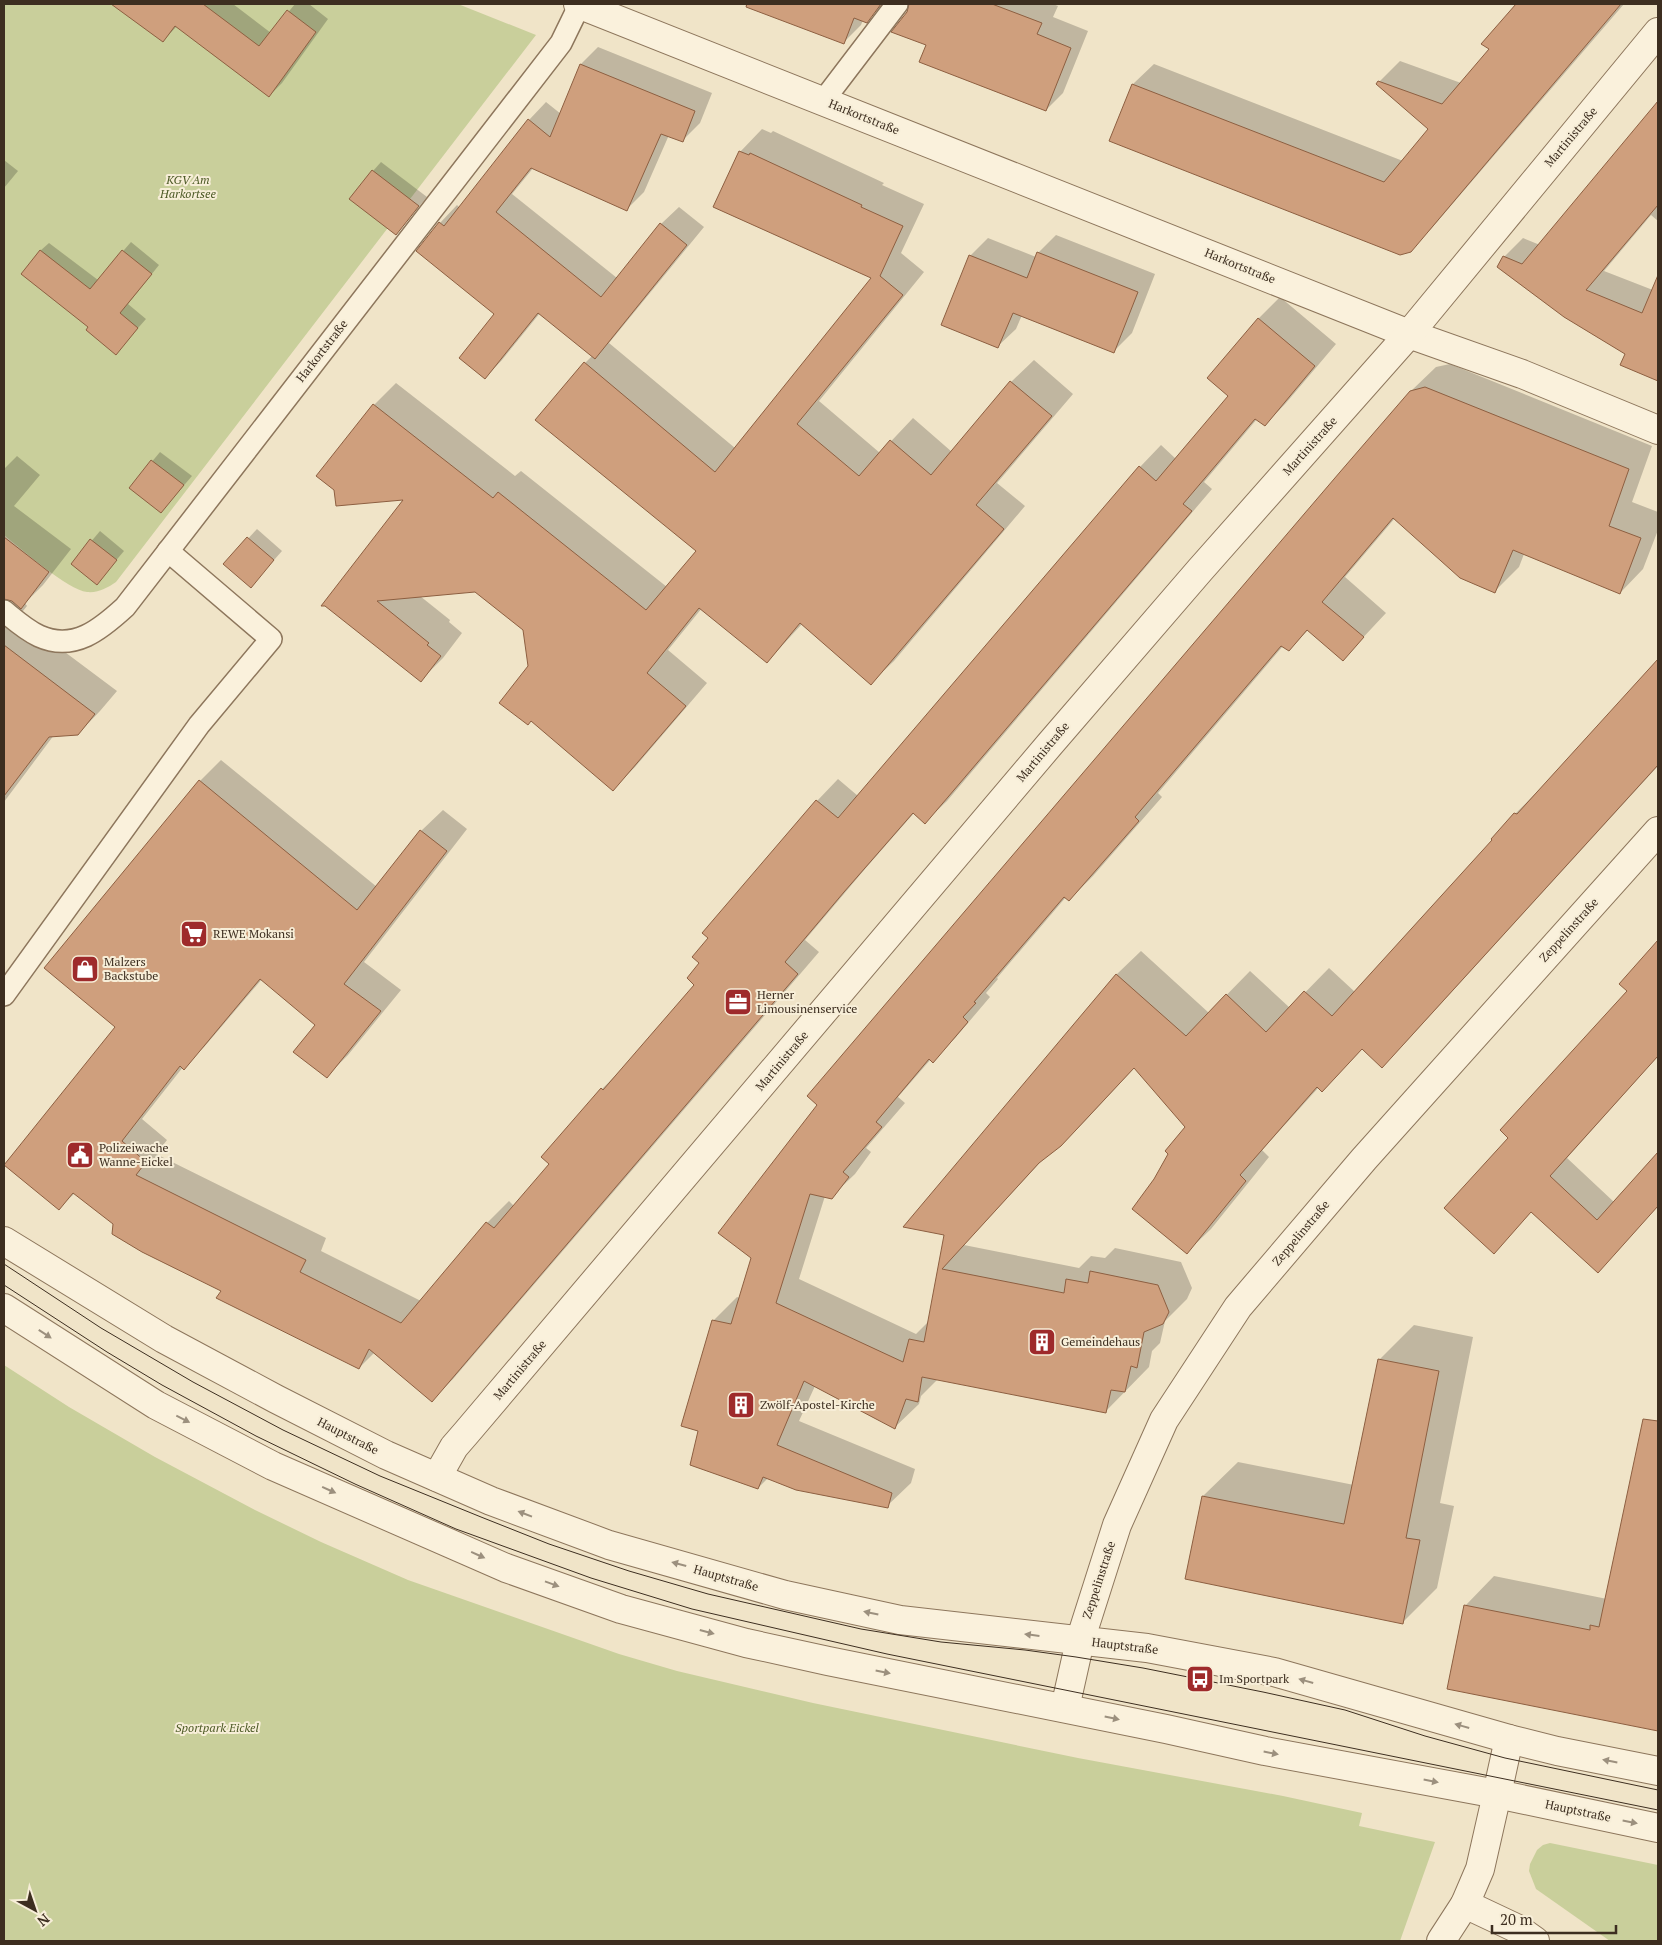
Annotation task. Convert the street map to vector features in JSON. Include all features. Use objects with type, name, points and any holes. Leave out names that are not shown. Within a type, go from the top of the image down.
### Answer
[{"type":"street","name":"Harkortstraße","points":[[579,4],[1410,334],[1522,374],[1658,430]]},
{"type":"street","name":"Martinistraße","points":[[437,1477],[454,1447],[1050,744],[1200,570],[1410,334],[1658,32]]},
{"type":"street","name":"Zeppelinstraße","points":[[1065,1708],[1080,1640],[1117,1525],[1164,1420],[1238,1307],[1364,1158],[1658,830]]},
{"type":"street","name":"Hauptstraße","points":[[4,1241],[164,1339],[318,1421],[386,1455],[491,1501],[609,1545],[784,1596],[900,1620],[1147,1648],[1274,1672],[1509,1739],[1556,1751],[1658,1771]]},
{"type":"street","name":"Hauptstraße","points":[[4,1308],[156,1405],[256,1457],[506,1568],[622,1609],[746,1643],[1166,1729],[1265,1752],[1497,1794],[1658,1828]]},
{"type":"street","points":[[1441,1941],[1465,1904],[1480,1869],[1509,1739]]},
{"type":"street","points":[[1465,1904],[1518,1929],[1535,1941]]},
{"type":"lane","name":"Harkortstraße","points":[[4,611],[28,630],[41,637],[58,641],[78,640],[94,633],[125,606],[561,43],[579,4]]},
{"type":"lane","name":"Harkortstraße","points":[[822,101],[897,4]]},
{"type":"lane","points":[[4,995],[199,724],[271,639],[168,551]]},
{"type":"green space","name":"KGV Am Harkortsee","points":[[4,4],[458,4],[536,35],[116,582],[95,592],[79,590],[68,584],[4,535]]},
{"type":"green space","name":"Sportpark Eickel","points":[[4,1365],[69,1407],[155,1457],[255,1510],[321,1542],[408,1580],[619,1654],[677,1671],[813,1703],[1078,1758],[1283,1796],[1362,1813],[1359,1826],[1435,1842],[1400,1941],[4,1941]]},
{"type":"green space","points":[[1550,1843],[1658,1865],[1658,1941],[1610,1941],[1536,1889],[1529,1871],[1530,1864],[1537,1850],[1543,1845]]},
{"type":"building","points":[[111,4],[203,4],[259,46],[287,10],[316,32],[269,97],[175,26],[163,42]]},
{"type":"building","points":[[747,4],[881,4],[867,23],[854,18],[844,44],[746,7]]},
{"type":"building","points":[[909,4],[992,4],[1042,23],[1037,34],[1071,48],[1046,111],[919,62],[926,45],[891,32],[907,12]]},
{"type":"building","points":[[1516,4],[1621,4],[1411,252],[1400,255],[1109,141],[1132,84],[1384,182],[1428,129],[1376,84],[1378,81],[1442,104],[1489,49],[1481,44]]},
{"type":"building","points":[[580,64],[695,111],[683,142],[661,134],[627,211],[531,168],[496,212],[601,297],[660,223],[687,245],[595,359],[538,313],[485,379],[459,358],[494,314],[416,251],[439,222],[444,226],[528,119],[550,137]]},
{"type":"building","points":[[1658,101],[1658,205],[1586,290],[1642,313],[1658,275],[1658,381],[1620,365],[1625,354],[1564,317],[1497,267],[1503,256],[1522,264]]},
{"type":"building","points":[[739,151],[749,155],[750,153],[903,226],[880,276],[903,295],[797,424],[859,476],[890,440],[931,475],[1010,381],[1052,416],[976,505],[1004,529],[871,685],[800,623],[767,663],[699,608],[647,673],[686,706],[613,791],[531,721],[528,725],[499,703],[528,666],[523,630],[475,592],[377,601],[429,643],[427,645],[441,656],[421,682],[325,606],[321,606],[403,500],[336,506],[334,490],[316,476],[373,404],[493,498],[498,492],[646,610],[696,551],[535,420],[584,362],[715,472],[871,278],[713,207]]},
{"type":"building","points":[[372,170],[419,206],[396,235],[349,199]]},
{"type":"building","points":[[40,250],[90,289],[122,250],[152,274],[120,313],[138,328],[116,355],[86,330],[88,327],[21,274]]},
{"type":"building","points":[[1037,252],[1138,292],[1114,353],[1013,313],[998,348],[941,325],[969,255],[1027,278]]},
{"type":"building","points":[[1258,318],[1315,366],[1265,426],[1255,419],[1183,504],[1192,511],[925,824],[913,813],[844,892],[785,962],[798,974],[432,1402],[369,1349],[359,1369],[216,1298],[221,1291],[142,1252],[112,1234],[113,1224],[73,1193],[59,1210],[4,1165],[115,1027],[44,968],[199,780],[357,910],[420,830],[447,851],[344,984],[381,1011],[327,1078],[293,1052],[315,1025],[260,979],[184,1070],[180,1066],[122,1141],[146,1162],[136,1175],[306,1260],[300,1272],[401,1323],[486,1222],[494,1228],[549,1164],[541,1157],[601,1088],[603,1090],[694,985],[687,978],[699,963],[692,957],[708,938],[702,933],[816,800],[838,818],[1139,466],[1156,481],[1228,396],[1207,378]]},
{"type":"building","points":[[1425,387],[1629,469],[1609,526],[1641,538],[1620,594],[1513,550],[1495,593],[1460,578],[1393,518],[1322,602],[1364,637],[1343,661],[1307,630],[1289,651],[1281,646],[1135,817],[1139,821],[1069,901],[1064,897],[974,1002],[976,1003],[963,1017],[968,1022],[933,1063],[929,1059],[876,1122],[882,1127],[843,1172],[849,1177],[832,1199],[810,1194],[776,1303],[903,1362],[909,1339],[924,1342],[944,1235],[903,1227],[1116,974],[1186,1036],[1226,994],[1266,1032],[1304,991],[1332,1016],[1492,840],[1514,813],[1517,814],[1658,659],[1658,765],[1382,1068],[1362,1049],[1322,1092],[1317,1087],[1240,1175],[1246,1181],[1187,1254],[1132,1209],[1154,1179],[1168,1154],[1165,1151],[1185,1127],[1134,1068],[1061,1146],[1039,1163],[942,1269],[1064,1293],[1066,1279],[1088,1283],[1090,1271],[1158,1285],[1169,1312],[1163,1324],[1144,1332],[1137,1368],[1131,1366],[1125,1392],[1111,1390],[1106,1413],[922,1377],[918,1402],[906,1399],[895,1429],[804,1381],[777,1445],[892,1493],[888,1508],[796,1490],[763,1477],[758,1489],[690,1465],[698,1431],[681,1426],[712,1320],[731,1324],[751,1258],[718,1233],[817,1105],[807,1096],[1410,391]]},
{"type":"building","points":[[151,460],[184,485],[161,513],[129,488]]},
{"type":"building","points":[[4,537],[49,572],[21,609],[12,601],[4,599]]},
{"type":"building","points":[[247,537],[274,560],[251,588],[223,564]]},
{"type":"building","points":[[90,539],[117,560],[97,585],[71,564]]},
{"type":"building","points":[[4,645],[95,714],[78,735],[49,737],[4,796]]},
{"type":"building","points":[[1658,940],[1658,1056],[1550,1176],[1597,1220],[1658,1152],[1658,1206],[1598,1273],[1531,1212],[1494,1254],[1444,1208],[1508,1138],[1500,1130],[1627,991],[1619,984]]},
{"type":"building","points":[[1378,1359],[1439,1371],[1406,1538],[1420,1540],[1403,1624],[1185,1579],[1202,1496],[1344,1524]]},
{"type":"building","points":[[1643,1419],[1658,1421],[1658,1731],[1447,1689],[1464,1605],[1590,1630],[1590,1625],[1599,1627]]},
{"type":"tram line","points":[[4,1264],[101,1328],[193,1382],[283,1430],[380,1476],[549,1544],[629,1571],[708,1594],[861,1629],[941,1642],[1076,1657],[1143,1668],[1263,1692],[1345,1710],[1425,1736],[1505,1758],[1658,1790]]},
{"type":"tram line","points":[[4,1285],[107,1352],[162,1385],[256,1436],[355,1484],[456,1529],[591,1578],[692,1609],[887,1654],[1658,1810]]},
{"type":"place","name":"REWE Mokansi","points":[[194,934]]},
{"type":"place","name":"Malzers Backstube","points":[[85,969]]},
{"type":"place","name":"Herner Limousinenservice","points":[[738,1002]]},
{"type":"place","name":"Polizeiwache Wanne-Eickel","points":[[80,1155]]},
{"type":"place","name":"Gemeindehaus","points":[[1042,1342]]},
{"type":"place","name":"Zwölf-Apostel-Kirche","points":[[741,1405]]},
{"type":"place","name":"Im Sportpark","points":[[1200,1679]]}]
